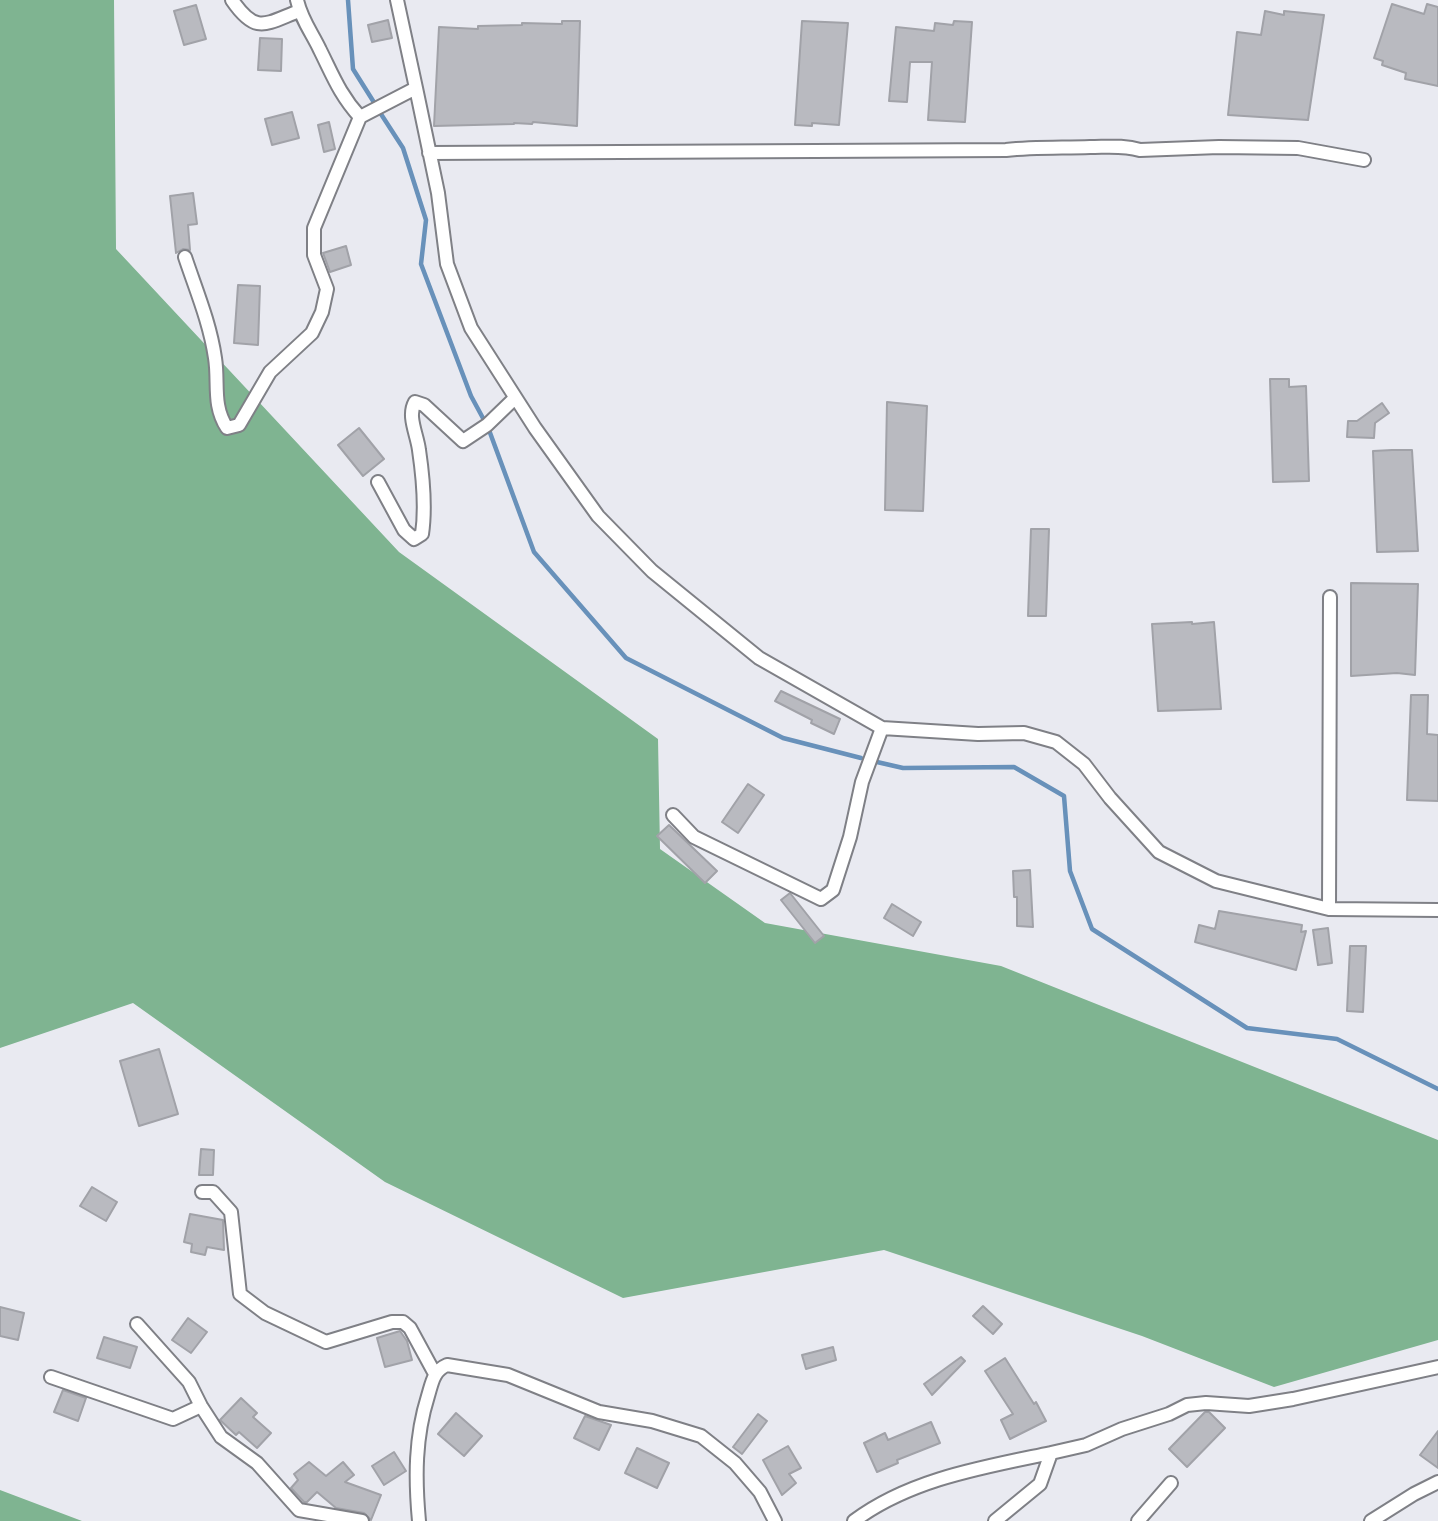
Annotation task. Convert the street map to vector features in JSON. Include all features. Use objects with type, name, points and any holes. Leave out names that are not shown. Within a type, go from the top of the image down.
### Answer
[{"type":"street","points":[[232,0],[244,17],[255,23],[269,22],[298,5],[333,82],[360,117]]},
{"type":"street","points":[[397,0],[438,193],[447,264],[471,328],[515,397],[598,516],[652,571],[759,658],[882,728],[978,734],[1024,733],[1056,741],[1084,764],[1110,798],[1159,852],[1216,881],[1329,909],[1438,910]]},
{"type":"street","points":[[184,257],[207,321],[215,359],[218,415],[227,428],[239,425],[270,372],[312,333],[322,312],[327,289],[314,255],[314,228],[360,117],[416,88]]},
{"type":"street","points":[[429,153],[1104,147],[1131,147],[1140,150],[1219,147],[1298,148],[1364,159]]},
{"type":"street","points":[[378,482],[404,530],[414,539],[422,534],[424,522],[419,449],[411,410],[415,402],[424,405],[463,440],[487,425],[515,397]]},
{"type":"street","points":[[1329,909],[1330,597]]},
{"type":"street","points":[[673,815],[694,837],[821,899],[834,890],[850,837],[862,782],[882,728]]},
{"type":"street","points":[[202,1192],[213,1192],[231,1212],[240,1294],[265,1313],[326,1342],[393,1322],[402,1322],[410,1328],[435,1374]]},
{"type":"street","points":[[137,1324],[189,1382],[221,1437],[257,1462],[299,1510],[362,1521]]},
{"type":"street","points":[[419,1521],[416,1457],[421,1419],[435,1374],[447,1365],[508,1375],[599,1412],[652,1421],[701,1436],[743,1472],[760,1492],[775,1521]]},
{"type":"street","points":[[854,1521],[867,1511],[934,1480],[1086,1445],[1187,1405],[1206,1403],[1249,1406],[1438,1367]]},
{"type":"street","points":[[51,1377],[173,1419],[201,1406]]},
{"type":"street","points":[[995,1521],[1040,1484],[1051,1453]]},
{"type":"street","points":[[1371,1521],[1438,1482]]},
{"type":"street","points":[[1138,1521],[1171,1483]]},
{"type":"green space","points":[[0,0],[114,0],[116,249],[399,552],[658,739],[660,849],[765,923],[1001,966],[1438,1140],[1438,1340],[1274,1387],[1142,1336],[884,1250],[623,1298],[385,1182],[133,1003],[0,1048]]},
{"type":"green space","points":[[0,1490],[82,1521],[0,1521]]},
{"type":"building","points":[[1392,4],[1424,14],[1427,4],[1438,7],[1438,86],[1405,79],[1406,73],[1382,65],[1383,61],[1374,58]]},
{"type":"building","points":[[196,5],[206,39],[184,45],[174,11]]},
{"type":"building","points":[[1265,11],[1284,15],[1284,11],[1324,15],[1308,120],[1228,115],[1237,32],[1261,35]]},
{"type":"building","points":[[388,20],[392,38],[372,42],[368,25]]},
{"type":"building","points":[[562,21],[580,21],[577,126],[533,122],[434,126],[439,27],[478,29],[478,26],[522,23],[562,24]]},
{"type":"building","points":[[802,21],[848,23],[839,125],[795,125]]},
{"type":"building","points":[[954,21],[972,22],[965,122],[928,120],[932,62],[910,62],[907,102],[889,101],[896,27],[934,31],[935,23],[953,25]]},
{"type":"building","points":[[260,38],[282,39],[281,71],[258,70]]},
{"type":"building","points":[[292,112],[299,138],[272,145],[265,119]]},
{"type":"building","points":[[329,122],[335,149],[324,152],[318,125]]},
{"type":"building","points":[[193,193],[197,224],[188,225],[190,250],[183,249],[176,253],[170,196]]},
{"type":"building","points":[[346,246],[351,265],[330,272],[323,253]]},
{"type":"building","points":[[238,285],[260,286],[258,345],[234,343]]},
{"type":"building","points":[[1270,379],[1289,379],[1289,387],[1306,386],[1309,481],[1273,482]]},
{"type":"building","points":[[887,402],[927,406],[923,511],[885,510]]},
{"type":"building","points":[[1382,403],[1389,413],[1375,423],[1374,438],[1347,437],[1348,421],[1357,421]]},
{"type":"building","points":[[359,428],[384,459],[363,476],[338,445]]},
{"type":"building","points":[[1412,450],[1418,551],[1377,552],[1373,451]]},
{"type":"building","points":[[1031,529],[1049,529],[1046,616],[1028,616]]},
{"type":"building","points":[[1351,583],[1418,584],[1415,675],[1397,673],[1351,676]]},
{"type":"building","points":[[1214,622],[1221,709],[1158,711],[1152,624]]},
{"type":"building","points":[[781,691],[840,719],[834,734],[775,701]]},
{"type":"building","points":[[1411,695],[1428,695],[1427,734],[1438,735],[1438,801],[1407,800]]},
{"type":"building","points":[[748,784],[764,795],[738,833],[722,822]]},
{"type":"building","points":[[669,825],[717,871],[705,883],[657,836]]},
{"type":"building","points":[[1030,870],[1033,927],[1017,926],[1017,897],[1014,897],[1013,871]]},
{"type":"building","points":[[790,893],[824,936],[815,943],[781,900]]},
{"type":"building","points":[[892,904],[921,922],[913,936],[884,918]]},
{"type":"building","points":[[1219,911],[1302,925],[1301,932],[1306,931],[1296,970],[1195,942],[1199,925],[1215,929]]},
{"type":"building","points":[[1328,928],[1332,963],[1318,965],[1313,930]]},
{"type":"building","points":[[1350,946],[1366,946],[1363,1012],[1347,1011]]},
{"type":"building","points":[[159,1049],[178,1114],[139,1126],[120,1061]]},
{"type":"building","points":[[201,1149],[214,1150],[213,1175],[199,1175]]},
{"type":"building","points":[[92,1187],[117,1202],[106,1221],[80,1206]]},
{"type":"building","points":[[190,1214],[223,1220],[224,1250],[207,1247],[205,1255],[191,1252],[192,1244],[184,1242]]},
{"type":"building","points":[[983,1306],[1002,1324],[993,1334],[973,1316]]},
{"type":"building","points":[[0,1307],[24,1313],[18,1340],[0,1336]]},
{"type":"building","points":[[188,1318],[207,1332],[191,1353],[172,1340]]},
{"type":"building","points":[[400,1331],[407,1341],[412,1360],[385,1367],[377,1338]]},
{"type":"building","points":[[104,1337],[137,1347],[130,1368],[97,1358]]},
{"type":"building","points":[[833,1347],[836,1360],[806,1369],[802,1355]]},
{"type":"building","points":[[961,1357],[965,1361],[932,1395],[924,1384]]},
{"type":"building","points":[[1005,1358],[1046,1421],[1010,1439],[1001,1420],[1013,1414],[985,1371]]},
{"type":"building","points":[[63,1390],[86,1398],[78,1421],[54,1412]]},
{"type":"building","points":[[241,1398],[257,1413],[253,1417],[271,1433],[257,1448],[239,1432],[236,1435],[220,1420]]},
{"type":"building","points":[[1205,1412],[1209,1412],[1225,1428],[1187,1467],[1169,1449]]},
{"type":"building","points":[[456,1413],[482,1436],[464,1456],[438,1434]]},
{"type":"building","points":[[758,1414],[767,1421],[742,1454],[733,1447]]},
{"type":"building","points":[[585,1416],[611,1425],[599,1450],[574,1438]]},
{"type":"building","points":[[931,1422],[940,1443],[897,1460],[898,1463],[877,1472],[864,1443],[885,1433],[888,1440]]},
{"type":"building","points":[[1438,1431],[1438,1468],[1420,1455]]},
{"type":"building","points":[[788,1446],[801,1468],[789,1474],[796,1483],[782,1495],[763,1460]]},
{"type":"building","points":[[637,1448],[669,1463],[657,1488],[625,1473]]},
{"type":"building","points":[[394,1452],[406,1471],[384,1485],[372,1466]]},
{"type":"building","points":[[309,1462],[326,1476],[343,1462],[354,1475],[345,1482],[381,1495],[371,1520],[364,1513],[336,1508],[317,1492],[304,1502],[291,1488],[298,1480],[294,1474]]},
{"type":"waterway","points":[[348,0],[353,69],[375,104]]},
{"type":"waterway","points":[[379,111],[403,148],[426,220],[421,264],[471,396],[484,420]]},
{"type":"waterway","points":[[489,430],[534,552],[626,658],[783,738],[861,758]]},
{"type":"waterway","points":[[877,762],[903,768],[1014,767],[1064,796],[1070,871],[1092,929],[1247,1028],[1337,1039],[1438,1089]]}]
